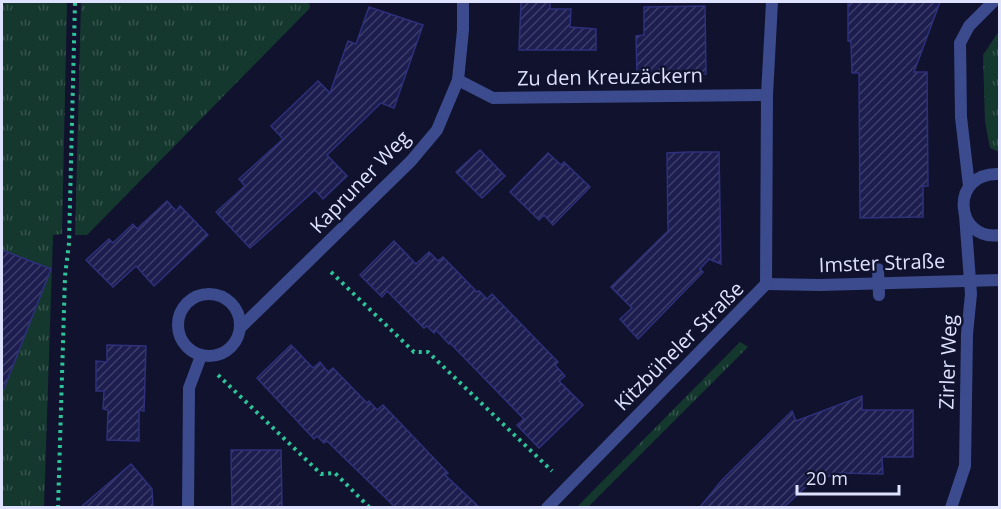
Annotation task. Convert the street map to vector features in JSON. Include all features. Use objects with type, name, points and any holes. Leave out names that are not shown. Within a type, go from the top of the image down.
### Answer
[{"type":"street","name":"Kapruner Weg","points":[[240,328],[411,161],[436,130],[458,80],[464,30],[463,2]]},
{"type":"street","name":"Kitzbüheler Straße","points":[[547,507],[766,284],[767,95],[772,2]]},
{"type":"street","points":[[969,186],[961,117],[960,43],[969,27],[993,2]]},
{"type":"street","name":"Zu den Kreuzäckern","points":[[458,80],[493,98],[767,95]]},
{"type":"street","points":[[969,186],[977,178],[987,174],[999,174]]},
{"type":"street","name":"Zirler Weg","points":[[951,507],[965,466],[970,280],[963,206],[964,195],[969,186]]},
{"type":"street","points":[[965,215],[969,224],[977,230],[986,235],[999,235]]},
{"type":"street","points":[[878,269],[879,289]]},
{"type":"street","name":"Imster Straße","points":[[766,284],[879,289],[970,280],[999,280]]},
{"type":"street","points":[[213,294],[224,297],[238,313],[240,328],[236,343],[229,350],[211,357],[200,357],[184,345],[178,327],[179,316],[184,306],[192,299],[213,294]]},
{"type":"street","points":[[188,507],[189,388],[200,357]]},
{"type":"path","points":[[58,507],[65,276],[69,243],[75,2]]},
{"type":"path","points":[[314,256],[414,352],[428,352],[568,486]]},
{"type":"path","points":[[200,357],[321,474],[335,473],[370,507]]},
{"type":"green space","points":[[2,2],[67,2],[62,234],[53,235],[44,507],[2,507]]},
{"type":"green space","points":[[81,2],[309,2],[310,8],[87,235],[75,235]]},
{"type":"green space","points":[[999,31],[999,152],[990,148],[985,122],[983,55]]},
{"type":"green space","points":[[740,342],[748,347],[588,507],[577,507]]},
{"type":"building","points":[[521,2],[550,2],[550,9],[571,9],[570,27],[596,29],[596,50],[519,50]]},
{"type":"building","points":[[848,2],[940,2],[914,72],[927,72],[928,186],[923,186],[923,217],[860,218],[859,73],[852,73],[851,42],[848,41]]},
{"type":"building","points":[[705,6],[706,74],[637,75],[636,36],[644,35],[644,7]]},
{"type":"building","points":[[369,7],[423,25],[394,108],[381,103],[327,155],[347,176],[323,199],[315,190],[250,248],[216,212],[245,186],[239,179],[283,139],[271,126],[318,81],[330,93],[348,41],[356,44]]},
{"type":"building","points":[[480,150],[505,176],[482,198],[456,172]]},
{"type":"building","points":[[719,152],[721,264],[709,259],[700,269],[703,272],[638,339],[620,319],[632,308],[611,287],[668,231],[667,153]]},
{"type":"building","points":[[548,153],[561,165],[564,162],[590,187],[553,225],[544,215],[539,220],[510,192]]},
{"type":"building","points":[[167,201],[176,211],[180,206],[208,235],[154,286],[136,266],[113,287],[86,260],[109,239],[113,243],[133,224],[137,229]]},
{"type":"building","points":[[394,241],[416,264],[429,252],[438,261],[443,257],[477,292],[479,291],[487,299],[492,294],[558,362],[555,365],[565,376],[559,381],[583,405],[539,448],[517,425],[524,419],[450,343],[436,330],[434,333],[427,326],[424,328],[387,291],[382,297],[360,275]]},
{"type":"building","points":[[2,250],[51,269],[3,391],[2,391]]},
{"type":"building","points":[[107,345],[146,346],[144,411],[139,410],[139,441],[107,440],[108,410],[103,409],[104,391],[96,391],[96,361],[107,362]]},
{"type":"building","points":[[291,345],[313,368],[320,362],[328,372],[333,368],[367,403],[369,401],[377,410],[383,405],[448,473],[445,475],[479,507],[395,507],[327,441],[324,443],[317,436],[314,439],[257,378]]},
{"type":"building","points":[[862,396],[862,410],[913,410],[913,457],[882,457],[883,474],[838,473],[809,484],[784,507],[700,507],[722,480],[792,411],[796,421]]},
{"type":"building","points":[[231,450],[281,450],[282,507],[232,507]]},
{"type":"building","points":[[131,464],[152,489],[153,507],[81,507]]}]
